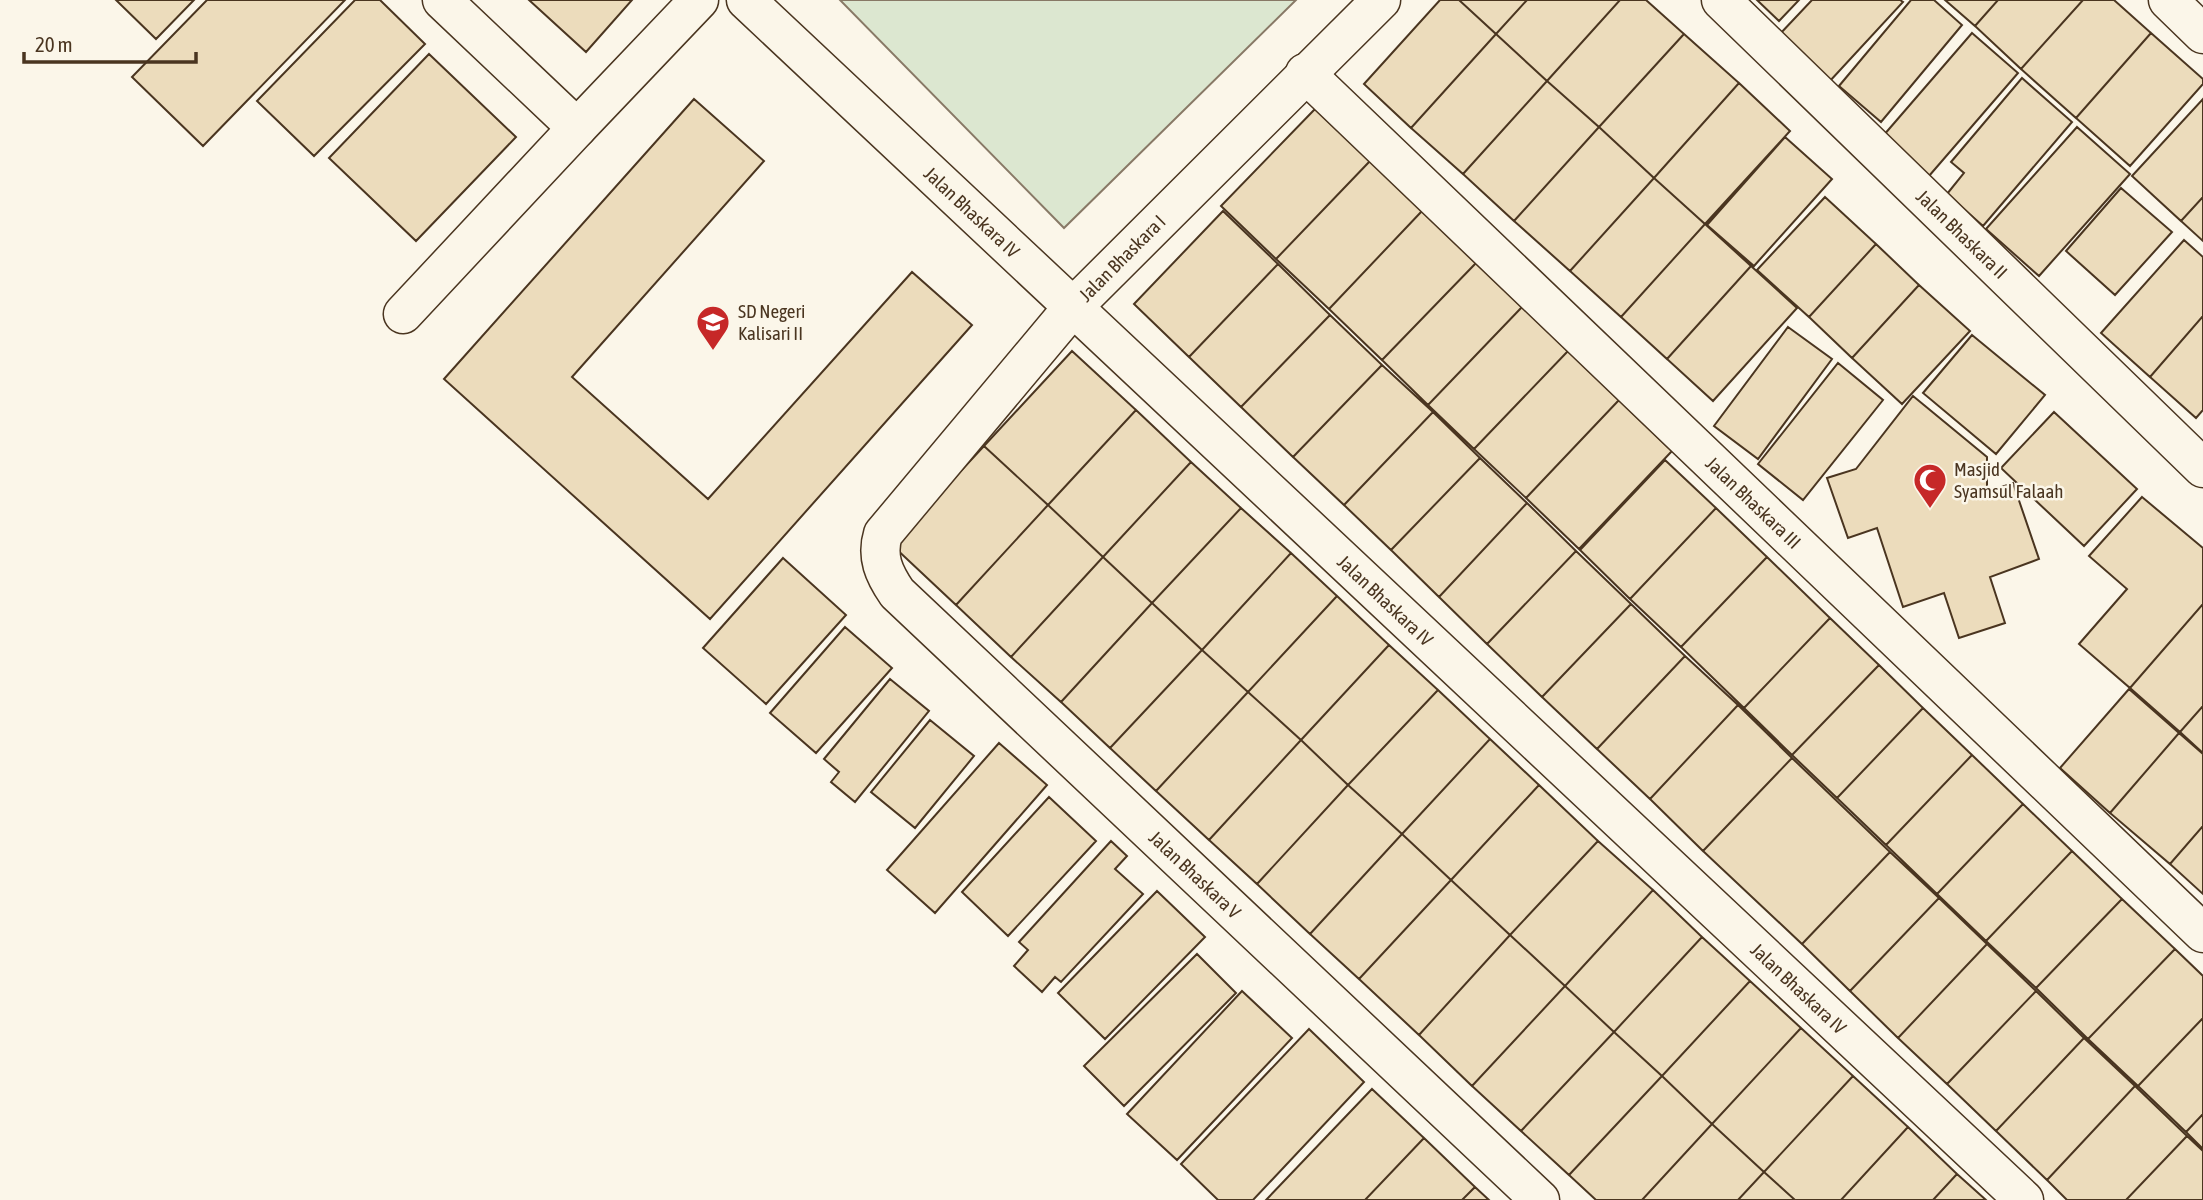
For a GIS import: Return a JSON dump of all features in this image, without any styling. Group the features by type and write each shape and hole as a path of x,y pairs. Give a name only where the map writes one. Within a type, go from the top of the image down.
{"street":[{"path":"443,0 577,128"},
{"path":"403,314 699,0"},
{"name":"Jalan Bhaskara IV","path":"746,0 2024,1200"},
{"name":"Jalan Bhaskara I","path":"883,534 1073,307 1381,0"},
{"name":"Jalan Bhaskara II","path":"1721,0 2203,468"},
{"path":"2168,0 2203,34"},
{"name":"Jalan Bhaskara III","path":"1305,73 2203,933"},
{"name":"Jalan Bhaskara V","path":"883,534 880,560 888,581 897,593 1540,1200"}],"green space":[{"path":"840,0 1296,0 1064,228"}],"building":[{"path":"116,0 194,0 156,39"},
{"path":"207,0 345,0 203,146 132,77"},
{"path":"355,0 380,0 425,44 314,156 257,101"},
{"path":"529,0 632,0 586,52"},
{"path":"1440,0 1459,0 1496,34 1411,128 1364,84"},
{"path":"1459,0 1527,0 1496,34"},
{"path":"1527,0 1620,0 1547,81 1496,34"},
{"path":"1620,0 1646,0 1684,34 1599,127 1547,81"},
{"path":"1757,0 1799,0 1779,21"},
{"path":"1812,0 1903,2 1829,82 1779,35"},
{"path":"1911,0 1934,0 1962,25 1881,122 1839,86"},
{"path":"1945,0 1998,0 1975,26"},
{"path":"1998,0 2083,0 2021,69 1975,26"},
{"path":"2083,0 2114,0 2151,33 2076,118 2021,69"},
{"path":"1972,33 2018,73 1929,176 1883,136"},
{"path":"2151,33 2203,79 2203,84 2130,166 2076,118"},
{"path":"1496,34 1547,81 1463,174 1411,128"},
{"path":"1684,34 1739,83 1654,178 1599,127"},
{"path":"429,54 516,137 416,241 329,158"},
{"path":"2022,78 2072,122 1983,226 1947,194 1964,173 1951,162"},
{"path":"1547,81 1599,127 1514,221 1463,174"},
{"path":"1739,83 1790,131 1705,224 1654,178"},
{"path":"694,99 764,161 572,377 708,499 912,272 972,325 710,619 444,379"},
{"path":"2203,99 2203,197 2181,221 2132,176"},
{"path":"1315,109 1370,161 1276,259 1221,206"},
{"path":"1599,127 1654,178 1570,271 1514,221"},
{"path":"2077,127 2130,174 2039,276 1986,229"},
{"path":"1785,137 1832,179 1754,266 1707,225"},
{"path":"1370,161 1422,211 1329,309 1276,259"},
{"path":"1654,178 1705,224 1621,317 1570,271"},
{"path":"2121,188 2172,232 2115,295 2066,251"},
{"path":"1825,197 1876,244 1809,317 1757,270"},
{"path":"2203,197 2203,241 2181,221"},
{"path":"1223,211 1278,264 1189,357 1134,304"},
{"path":"1422,211 1476,263 1382,360 1329,309"},
{"path":"1705,224 1751,266 1667,359 1621,317"},
{"path":"2184,240 2203,257 2203,316 2150,377 2101,333"},
{"path":"1876,244 1919,285 1852,358 1809,317"},
{"path":"1476,263 1522,307 1428,405 1382,360"},
{"path":"1278,264 1330,315 1241,407 1189,357"},
{"path":"1751,266 1797,308 1713,401 1667,359"},
{"path":"1919,285 1970,331 1902,404 1852,358"},
{"path":"1522,307 1568,351 1474,449 1428,405"},
{"path":"1330,315 1382,365 1293,457 1241,407"},
{"path":"2203,316 2203,410 2196,418 2150,377"},
{"path":"1788,327 1832,359 1758,459 1714,426"},
{"path":"1972,335 2045,395 1996,454 1923,393"},
{"path":"1072,351 1136,410 1048,505 984,446"},
{"path":"1568,351 1619,400 1526,498 1474,449"},
{"path":"1838,363 1883,400 1803,500 1758,464"},
{"path":"1382,365 1433,412 1344,505 1293,457"},
{"name":"Masjid Syamsul Falaah","path":"1913,396 1987,457 1987,492 2013,483 2039,559 1990,577 2005,623 1959,638 1944,593 1903,607 1877,528 1848,538 1827,478 1856,469"},
{"path":"1619,400 1672,451 1579,549 1526,498"},
{"path":"1136,410 1191,462 1103,557 1048,505"},
{"path":"1433,412 1480,458 1391,550 1344,505"},
{"path":"2054,412 2137,489 2084,546 2001,468"},
{"path":"984,446 1048,505 956,605 892,545"},
{"path":"1480,458 1527,503 1439,597 1391,550"},
{"path":"1665,460 1716,508 1630,599 1580,550"},
{"path":"1191,462 1241,508 1152,603 1103,557"},
{"path":"2142,497 2203,548 2203,604 2130,688 2079,644 2127,589 2089,556"},
{"path":"1527,503 1576,551 1487,644 1439,597"},
{"path":"1048,505 1103,557 1011,657 956,605"},
{"path":"1241,508 1291,553 1202,650 1152,603"},
{"path":"1716,508 1767,557 1681,647 1630,599"},
{"path":"1576,551 1631,604 1542,697 1487,644"},
{"path":"1291,553 1337,596 1248,692 1202,650"},
{"path":"1103,557 1152,603 1061,702 1011,657"},
{"path":"1767,557 1830,618 1744,708 1681,647"},
{"path":"783,558 846,615 766,704 703,648"},
{"path":"1337,596 1389,645 1301,740 1248,692"},
{"path":"1152,603 1202,650 1110,748 1061,702"},
{"path":"1631,604 1685,656 1597,749 1542,697"},
{"path":"2203,604 2203,706 2180,732 2130,688"},
{"path":"1830,618 1879,665 1792,755 1744,708"},
{"path":"845,627 892,668 816,753 770,713"},
{"path":"1389,645 1438,690 1348,785 1301,740"},
{"path":"1202,650 1248,692 1156,791 1110,748"},
{"path":"1685,656 1738,705 1650,799 1597,749"},
{"path":"1879,665 1923,708 1837,798 1792,755"},
{"path":"890,679 929,711 855,802 831,782 839,772 824,759"},
{"path":"2129,689 2179,733 2110,813 2060,768"},
{"path":"1438,690 1490,739 1402,834 1348,785"},
{"path":"1248,692 1301,740 1209,840 1156,791"},
{"path":"1738,705 1792,758 1703,851 1650,799"},
{"path":"2203,706 2203,753 2180,732"},
{"path":"1923,708 1972,755 1886,845 1837,798"},
{"path":"930,720 974,756 915,828 871,792"},
{"path":"2179,733 2203,754 2203,826 2170,864 2110,813"},
{"path":"1490,739 1539,785 1451,880 1402,834"},
{"path":"1301,740 1348,785 1257,884 1209,840"},
{"path":"999,743 1047,785 935,913 887,870"},
{"path":"1972,755 2023,804 1937,894 1886,845"},
{"path":"1792,758 1890,852 1802,944 1703,851"},
{"path":"1348,785 1402,834 1310,934 1257,884"},
{"path":"1539,785 1598,841 1510,935 1451,880"},
{"path":"1049,797 1096,841 1008,936 962,892"},
{"path":"2023,804 2072,851 1986,941 1937,894"},
{"path":"2203,826 2203,894 2170,864"},
{"path":"1402,834 1451,880 1359,979 1310,934"},
{"path":"1111,841 1127,856 1115,869 1143,894 1061,982 1055,977 1042,992 1014,966 1028,950 1019,942"},
{"path":"1598,841 1653,890 1565,986 1510,935"},
{"path":"2072,851 2122,899 2036,988 1986,941"},
{"path":"1890,852 1939,898 1850,991 1802,944"},
{"path":"1451,880 1510,935 1419,1035 1359,979"},
{"path":"1653,890 1702,937 1614,1032 1565,986"},
{"path":"1157,891 1205,937 1105,1039 1058,993"},
{"path":"1939,898 1987,944 1898,1038 1850,991"},
{"path":"2122,899 2175,949 2088,1039 2036,988"},
{"path":"1510,935 1565,986 1472,1086 1419,1035"},
{"path":"1702,937 1750,981 1662,1076 1614,1032"},
{"path":"1987,944 2036,991 1947,1084 1898,1038"},
{"path":"2175,949 2203,976 2203,1018 2138,1086 2088,1039"},
{"path":"1197,954 1236,993 1124,1106 1084,1066"},
{"path":"1750,981 1801,1028 1712,1124 1662,1076"},
{"path":"1565,986 1614,1032 1521,1131 1472,1086"},
{"path":"1242,991 1292,1038 1177,1160 1127,1114"},
{"path":"2036,991 2084,1038 1996,1131 1947,1084"},
{"path":"2203,1018 2203,1114 2186,1132 2138,1086"},
{"path":"1801,1028 1853,1076 1764,1172 1712,1124"},
{"path":"1309,1029 1364,1082 1253,1200 1218,1200 1181,1164"},
{"path":"1614,1032 1662,1076 1569,1175 1521,1131"},
{"path":"2084,1038 2135,1086 2047,1180 1996,1131"},
{"path":"1662,1076 1712,1124 1642,1200 1596,1200 1569,1175"},
{"path":"1853,1076 1908,1127 1841,1200 1795,1200 1764,1172"},
{"path":"2135,1086 2187,1136 2126,1200 2067,1200 2047,1180"},
{"path":"1372,1089 1424,1138 1365,1200 1266,1200"},
{"path":"2203,1114 2203,1149 2186,1132"},
{"path":"1712,1124 1764,1172 1738,1200 1642,1200"},
{"path":"1908,1127 1957,1174 1933,1200 1841,1200"},
{"path":"2187,1136 2203,1151 2203,1200 2126,1200"},
{"path":"1424,1138 1475,1187 1462,1200 1365,1200"},
{"path":"1764,1172 1795,1200 1738,1200"},
{"path":"1957,1174 1986,1200 1933,1200"},
{"path":"1475,1187 1489,1200 1462,1200"}],"place":[{"name":"SD Negeri Kalisari II","path":"713,352"},
{"name":"Masjid Syamsul Falaah","path":"1930,510"}]}
